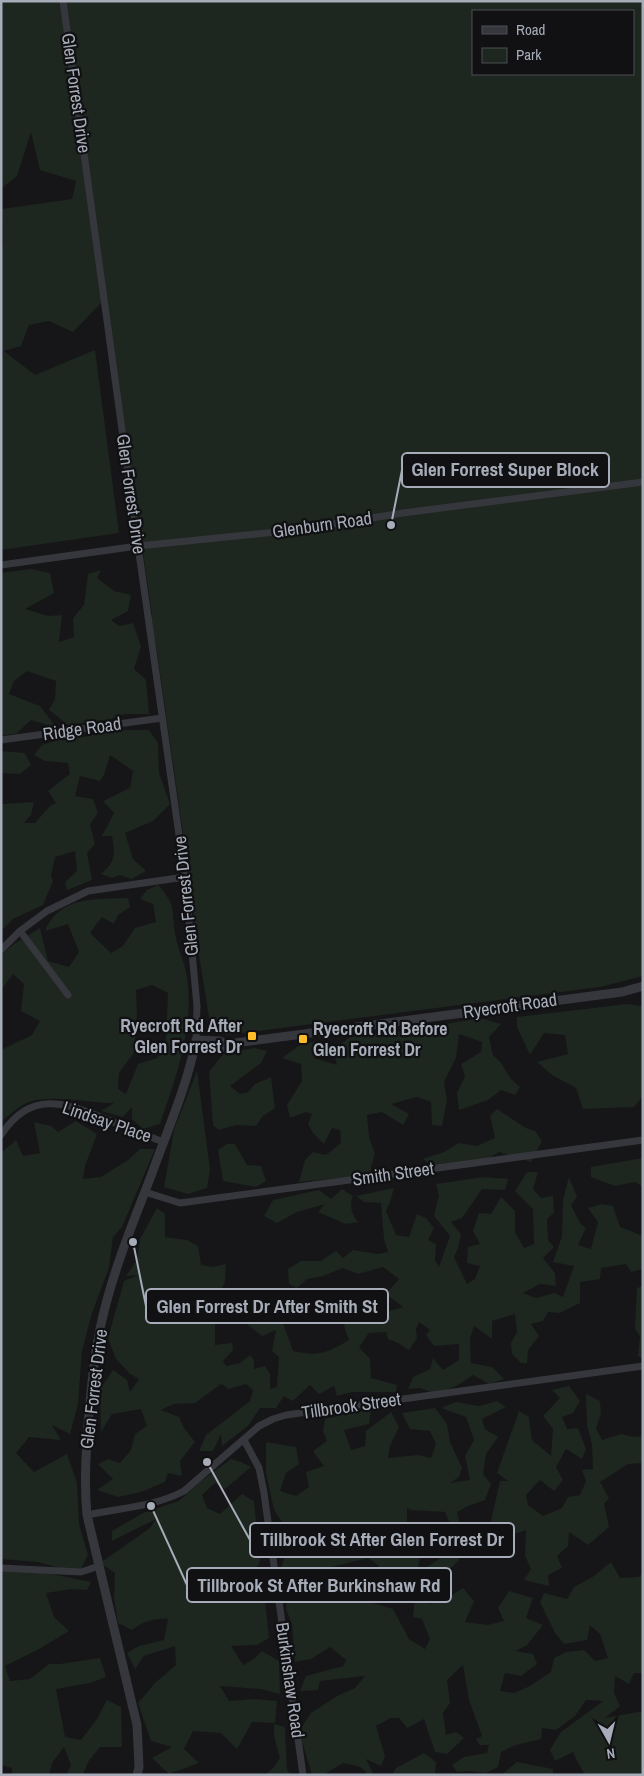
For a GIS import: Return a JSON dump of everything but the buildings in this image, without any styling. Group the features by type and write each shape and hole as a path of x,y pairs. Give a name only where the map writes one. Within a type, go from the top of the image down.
{"street":[{"name":"Glen Forrest Drive","path":"64,1 185,877 197,1006 195,1045 181,1098 115,1274 102,1318 95,1356 85,1479 87,1515 137,1725 139,1767 137,1775"},
{"name":"Glenburn Road","path":"1,565 138,546 295,530 403,513 643,482"},
{"name":"Ridge Road","path":"1,740 162,718"},
{"path":"1,950 20,931 47,910 88,891 185,877"},
{"path":"20,931 68,995"},
{"name":"Ryecroft Road","path":"195,1045 219,1049 228,1044 622,992 643,986"},
{"name":"Lindsay Place","path":"1,1135 17,1116 31,1107 48,1103 68,1105 163,1142"},
{"name":"Smith Street","path":"145,1192 180,1203 643,1140"},
{"name":"Tillbrook Street","path":"87,1515 132,1508 172,1498 184,1491 259,1426 272,1419 286,1415 643,1366"},
{"name":"Burkinshaw Road","path":"244,1440 259,1468 264,1493 303,1775"},
{"path":"1,1568 81,1572 99,1566"}],"green space":[{"path":"1,1 643,1 643,976 600,987 227,1035 211,1030 195,930 192,896 156,645 149,618 152,614 106,298 73,332 49,321 29,325 21,346 4,351 35,375 95,350 119,533 1,550 2,209 72,199 76,181 40,170 31,132 17,176 1,189"},
{"path":"30,569 50,573 54,593 25,609 48,616 62,615 59,642 74,637 73,618 84,605 88,574 101,570 97,578 114,591 131,595 128,611 111,620 119,626 133,623 141,646 134,669 146,680 149,714 125,714 111,719 68,725 49,710 55,699 56,681 27,671 14,681 9,694 40,706 57,728 31,720 17,733 1,736 1,573"},
{"path":"116,730 149,730 158,743 159,773 170,804 153,821 125,833 133,859 146,871 132,879 119,875 112,878 101,874 112,861 114,853 112,836 102,836 114,813 103,801 130,788 133,771 110,755 104,775 100,781 80,776 75,796 93,799 98,813 90,824 95,844 87,853 92,880 67,890 65,882 77,871 75,851 55,857 51,876 53,881 43,905 13,919 1,931 1,804 34,802 31,815 24,823 35,823 50,806 56,803 48,791 70,774 68,763 45,761 34,755 42,745 74,735 83,737"},
{"path":"1,751 25,753 31,765 20,774 1,773"},
{"path":"158,885 169,899 173,910 176,938 186,971 188,991 189,1010 183,1049 160,1124 143,1129 132,1119 132,1107 123,1117 101,1111 114,1103 59,1099 25,1103 1,1122 1,1050 32,1035 40,1021 21,1011 24,984 13,974 1,990 1,955 14,944 40,928 48,961 69,967 79,952 68,924 45,931 51,920 59,911 69,905 91,900 128,898 130,907 118,915 114,924 102,917 90,933 111,953 123,946 135,928 156,922 153,904 140,899 147,890","holes":["152,985 168,993 166,1041 157,1058 138,1064 126,1094 118,1089 119,1073 134,1053 137,1012 136,990"]},
{"path":"627,1004 643,1006 643,1096 634,1107 583,1109 576,1088 552,1075 537,1062 568,1054 565,1035 544,1033 530,1055 517,1027 517,1017"},
{"path":"480,1018 501,1024 489,1037 493,1055 501,1063 511,1079 520,1087 515,1095 501,1090 488,1100 459,1110 457,1093 465,1076 461,1064 481,1052 482,1042 459,1034 456,1058 444,1082 447,1100 442,1126 432,1125 431,1102 417,1097 391,1104 409,1114 403,1125 382,1112 367,1115 369,1137 375,1154 371,1166 371,1175 299,1182 305,1160 313,1152 326,1155 341,1143 340,1130 332,1128 324,1144 313,1133 308,1124 312,1114 306,1112 290,1118 287,1105 302,1081 301,1064 282,1058 301,1044 318,1041 314,1058 337,1065 333,1050 350,1037 412,1030"},
{"path":"254,1048 267,1051 261,1063 230,1086 240,1094 248,1092 255,1084 271,1077 275,1108 263,1116 256,1126 236,1125 219,1130 213,1125 209,1072 224,1053"},
{"path":"197,1071 210,1169 207,1188 188,1194 164,1187 174,1130"},
{"path":"497,1109 526,1128 535,1131 542,1141 531,1162 499,1152 474,1167 435,1169 423,1159 444,1152 459,1143 477,1146 495,1138 490,1116"},
{"path":"76,1121 97,1134 85,1166 83,1179 101,1177 128,1160 140,1149 155,1149 122,1227 113,1237 109,1268 92,1313 82,1351 78,1404 70,1434 52,1425 61,1440 29,1437 16,1453 34,1472 67,1454 77,1483 79,1524 88,1555 80,1571 73,1572 38,1562 1,1559 1,1153 16,1140 23,1156 40,1153 34,1122 51,1126 58,1132"},
{"path":"227,1144 235,1144 247,1165 261,1166 266,1181 256,1187 223,1181 218,1150"},
{"path":"643,1158 643,1187 635,1182 615,1186 591,1177 591,1167"},
{"path":"527,1172 538,1172 533,1189 541,1198 553,1196 554,1213 547,1219 548,1240 554,1247 543,1258 555,1273 556,1286 540,1284 523,1293 536,1298 555,1293 563,1297 574,1266 553,1262 562,1236 563,1200 569,1177 577,1197 571,1205 580,1223 586,1228 578,1245 591,1249 598,1222 588,1208 602,1204 613,1206 620,1227 643,1236 643,1269 631,1272 626,1264 601,1268 600,1279 580,1282 580,1303 560,1313 548,1312 543,1321 531,1324 539,1336 528,1350 527,1363 521,1363 512,1354 511,1343 517,1332 515,1314 492,1321 492,1339 474,1326 470,1339 471,1363 492,1367 504,1379 489,1384 473,1375 458,1385 436,1394 420,1388 408,1389 413,1377 430,1369 433,1358 443,1370 459,1360 459,1344 434,1346 426,1335 430,1330 419,1322 416,1329 417,1338 409,1350 388,1339 386,1332 369,1333 359,1347 370,1359 371,1378 397,1385 396,1392 352,1392 337,1396 334,1386 319,1394 310,1385 293,1401 284,1396 276,1408 260,1408 248,1426 222,1446 221,1434 213,1451 199,1451 206,1435 250,1401 253,1390 246,1384 229,1389 221,1384 195,1403 174,1404 161,1410 179,1417 184,1428 195,1442 180,1461 182,1476 168,1473 165,1482 141,1492 118,1497 97,1490 113,1479 98,1464 108,1459 120,1463 131,1450 135,1434 147,1426 141,1409 112,1414 101,1432 100,1389 113,1370 127,1380 130,1392 139,1379 130,1374 116,1359 108,1338 124,1281 139,1275 126,1276 137,1260 140,1239 157,1208 165,1214 165,1237 187,1240 198,1246 201,1265 213,1267 226,1264 225,1282 215,1301 209,1296 215,1313 215,1345 232,1343 233,1350 223,1361 226,1366 240,1363 250,1355 254,1360 254,1369 265,1366 270,1374 270,1389 277,1387 279,1357 272,1351 276,1330 262,1336 248,1325 250,1315 265,1304 304,1307 303,1316 282,1320 293,1351 310,1354 328,1351 349,1340 344,1326 350,1315 354,1293 363,1299 360,1315 363,1321 403,1307 386,1294 399,1279 383,1267 358,1274 343,1268 323,1276 307,1279 297,1288 289,1284 288,1269 301,1261 321,1261 336,1251 343,1258 353,1250 378,1254 388,1252 384,1239 381,1203 364,1202 356,1196 394,1188 386,1211 396,1235 409,1237 417,1214 426,1218 434,1228 428,1240 436,1244 435,1260 439,1267 450,1236 434,1216 439,1195 436,1184 483,1177 508,1179 505,1190 482,1189 462,1218 451,1222 461,1234 454,1257 467,1284 475,1279 480,1266 467,1263 468,1247 480,1244 473,1231 479,1213 491,1214 501,1197 515,1211 515,1232 524,1248 534,1244 533,1209 515,1191"},
{"path":"342,1189 353,1196 352,1210 358,1222 346,1224 318,1212 325,1204 297,1212 277,1223 264,1216 273,1200 319,1190 331,1199"},
{"path":"643,1286 643,1359 638,1356 640,1336 635,1329 637,1288"},
{"path":"569,1386 580,1401 573,1413 562,1417 567,1429 578,1428 586,1449 582,1459 566,1449 556,1467 563,1480 554,1491 540,1480 526,1495 528,1505 543,1516 562,1508 568,1497 580,1495 586,1481 582,1470 593,1469 592,1444 587,1425 586,1394 600,1401 601,1414 596,1428 602,1440 621,1434 634,1437 643,1436 643,1463 628,1464 600,1482 609,1498 604,1504 609,1527 588,1545 569,1532 568,1546 557,1556 562,1568 548,1575 549,1586 524,1580 531,1569 525,1556 526,1530 509,1536 488,1557 480,1550 489,1530 500,1481 508,1481 497,1473 519,1411 529,1417 532,1440 551,1456 553,1429 543,1416 560,1398 552,1390"},
{"path":"497,1401 506,1407 482,1419 485,1429 498,1437 486,1454 483,1474 491,1484 485,1500 457,1512 463,1536 456,1538 445,1512 411,1510 407,1508 407,1521 414,1533 434,1530 454,1543 459,1560 449,1570 428,1579 427,1567 442,1557 439,1549 421,1553 418,1566 420,1580 411,1584 396,1572 371,1587 358,1586 376,1575 379,1566 368,1558 319,1570 307,1585 356,1594 367,1601 393,1609 409,1639 425,1649 430,1639 422,1619 413,1617 415,1598 430,1591 429,1604 446,1599 463,1588 474,1601 465,1622 488,1625 504,1621 498,1608 509,1591 533,1598 526,1618 543,1625 527,1645 516,1651 533,1654 537,1664 521,1676 505,1673 500,1691 514,1693 530,1686 551,1672 554,1658 566,1652 584,1650 595,1661 608,1658 600,1634 590,1625 587,1640 564,1644 555,1633 540,1602 544,1593 567,1599 574,1587 594,1576 611,1562 620,1578 639,1577 643,1572 643,1673 634,1673 629,1684 615,1676 614,1693 620,1706 605,1718 643,1711 643,1775 585,1775 573,1752 555,1761 550,1750 561,1732 603,1701 586,1700 575,1716 556,1730 542,1728 541,1739 516,1745 501,1752 498,1767 486,1773 457,1772 452,1765 464,1757 487,1753 489,1745 480,1745 476,1739 482,1736 469,1700 463,1665 447,1680 450,1703 443,1713 446,1735 456,1732 464,1738 447,1754 435,1752 424,1719 407,1728 399,1718 391,1718 376,1726 385,1756 381,1766 366,1759 374,1775 367,1775 360,1767 343,1763 323,1775 312,1775 299,1731 311,1713 337,1696 355,1688 365,1676 320,1681 318,1690 300,1691 306,1676 343,1666 346,1660 330,1647 311,1659 295,1662 292,1624 286,1609 288,1591 278,1575 285,1557 277,1542 290,1534 274,1510 266,1473 266,1442 296,1447 299,1464 286,1473 280,1491 296,1496 309,1487 306,1472 324,1466 313,1451 327,1441 323,1431 325,1419 353,1412 371,1411 369,1424 344,1430 351,1450 365,1446 366,1431 391,1412 399,1427 390,1446 388,1458 418,1455 431,1458 436,1444 430,1431 410,1429 402,1413 435,1408 447,1424 450,1442 462,1468 459,1477 450,1483 470,1480 465,1456 474,1440 466,1417 441,1408 456,1402 479,1406"},
{"path":"231,1459 251,1467 225,1489 215,1483 202,1495 207,1508 220,1514 242,1494 254,1501 260,1561 251,1579 264,1590 269,1638 257,1645 231,1646 243,1665 254,1659 262,1651 279,1661 280,1694 261,1689 220,1686 229,1701 254,1699 277,1701 275,1723 252,1722 237,1749 221,1733 193,1731 184,1749 199,1763 169,1774 152,1758 172,1747 151,1741 138,1703 155,1683 176,1665 175,1646 144,1656 135,1669 127,1653 139,1646 164,1640 168,1619 149,1621 132,1630 118,1623 114,1598 115,1573 100,1563 150,1528 156,1519 112,1541 112,1531 143,1513 179,1501 200,1482"},
{"path":"1,1570 46,1573 91,1582 87,1590 72,1589 46,1593 54,1617 69,1631 5,1666 10,1681 30,1679 49,1664 100,1658 106,1677 90,1683 56,1689 65,1737 81,1740 97,1719 107,1700 121,1707 122,1747 100,1747 88,1762 83,1775 66,1775 71,1765 64,1747 52,1763 49,1775 12,1775 12,1768 1,1765"},
{"path":"274,1724 285,1727 287,1770 291,1775 265,1775 280,1758 274,1736"},
{"path":"424,1753 436,1762 435,1775 392,1775 396,1768"},
{"path":"517,1762 553,1769 553,1775 501,1775"}],"place":[{"name":"Glen Forrest Super Block","path":"391,525"},
{"name":"Ryecroft Rd After Glen Forrest Dr","path":"252,1036"},
{"name":"Ryecroft Rd Before Glen Forrest Dr","path":"303,1039"},
{"name":"Glen Forrest Dr After Smith St","path":"133,1242"},
{"name":"Tillbrook St After Glen Forrest Dr","path":"207,1462"},
{"name":"Tillbrook St After Burkinshaw Rd","path":"151,1506"}]}
